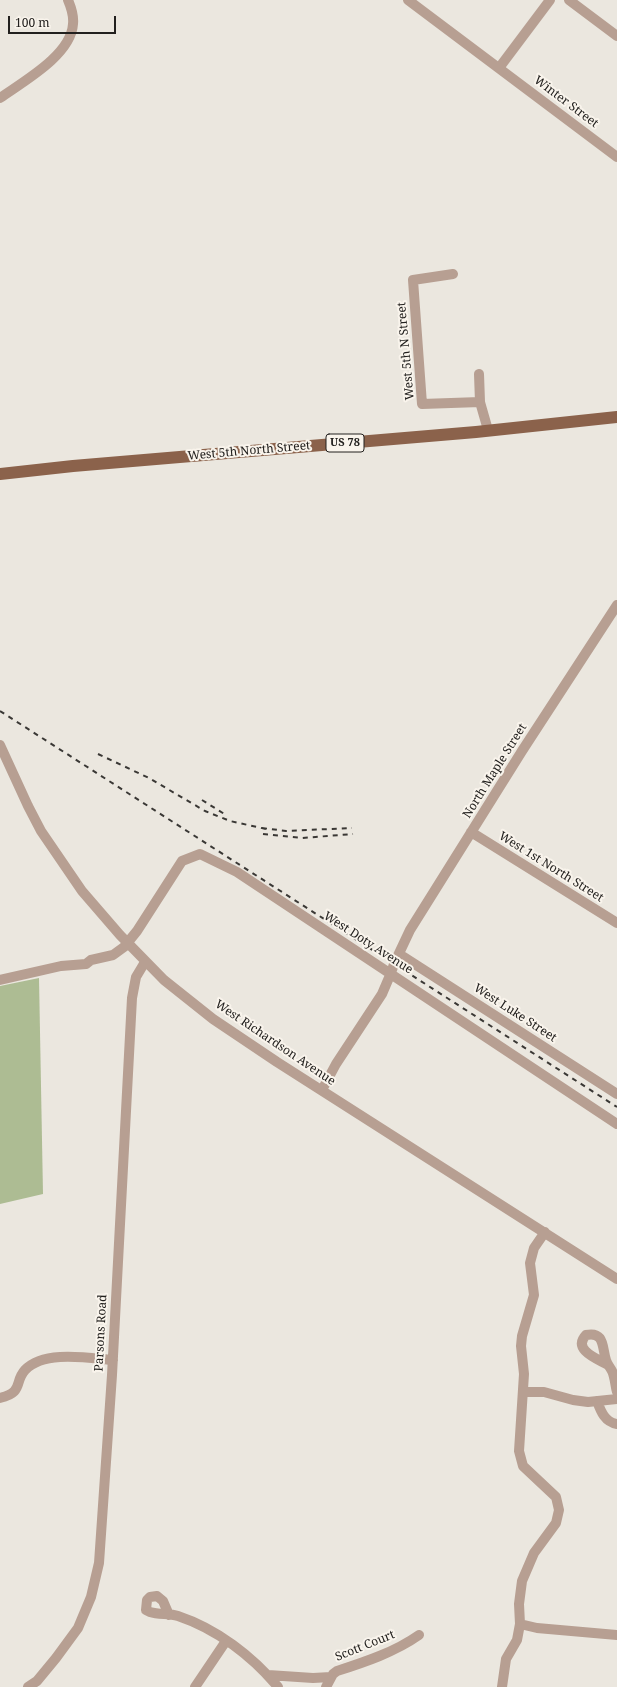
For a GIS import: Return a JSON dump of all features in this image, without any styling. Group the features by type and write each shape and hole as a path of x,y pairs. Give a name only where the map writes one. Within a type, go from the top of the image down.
{"main road":[{"name":"West 5th North Street","path":"0,474 80,465 488,430 617,417"}],"street":[{"path":"0,98 46,64 75,36 72,11 68,0"},
{"name":"Winter Street","path":"408,0 617,157"},
{"path":"499,68 550,0"},
{"path":"569,0 617,36"},
{"name":"West 5th N Street","path":"453,274 413,280 422,404 480,402"},
{"path":"479,374 480,402 488,430"},
{"name":"North Maple Street","path":"322,1090 336,1064 382,994 410,930 617,605"},
{"name":"West Richardson Avenue","path":"0,745 15,781 42,831 90,902 145,962 164,980 213,1019 277,1062 617,1279"},
{"name":"West 1st North Street","path":"471,832 617,924"},
{"name":"West Doty Avenue","path":"0,980 61,966 86,964 91,960 114,955 127,943 182,861 200,854 237,872 617,1124"},
{"name":"West Luke Street","path":"399,954 617,1094"},
{"name":"Parsons Road","path":"28,1687 37,1681 78,1628 91,1597 96,1580 102,1527 113,1360 132,998 136,977 145,962"},
{"path":"502,1687 506,1659 517,1640 520,1624 519,1604 522,1581 534,1553 556,1523 559,1510 556,1497 523,1466 519,1451 524,1374 522,1336 534,1295 530,1262 534,1248 545,1232"},
{"path":"0,1398 13,1393 19,1385 25,1371 43,1360 57,1357 113,1360"},
{"path":"608,1365 612,1370 617,1392"},
{"path":"523,1392 544,1392 578,1401 617,1399"},
{"path":"597,1401 609,1422 617,1424"},
{"path":"169,1614 192,1622 226,1641 248,1656 278,1687"},
{"path":"520,1624 537,1628 617,1635"},
{"name":"Scott Court","path":"326,1687 331,1677 337,1671 390,1651 419,1635"},
{"path":"195,1687 226,1641"},
{"path":"268,1675 314,1678 331,1677"}],"green space":[{"path":"39,978 43,1194 0,1204 0,986"}],"railway":[{"path":"0,711 617,1107"},
{"path":"98,754 149,778 205,811 230,821 266,829"},
{"path":"202,800 226,815"},
{"path":"262,828 286,831 352,828"},
{"path":"263,834 302,838 353,834"}]}
